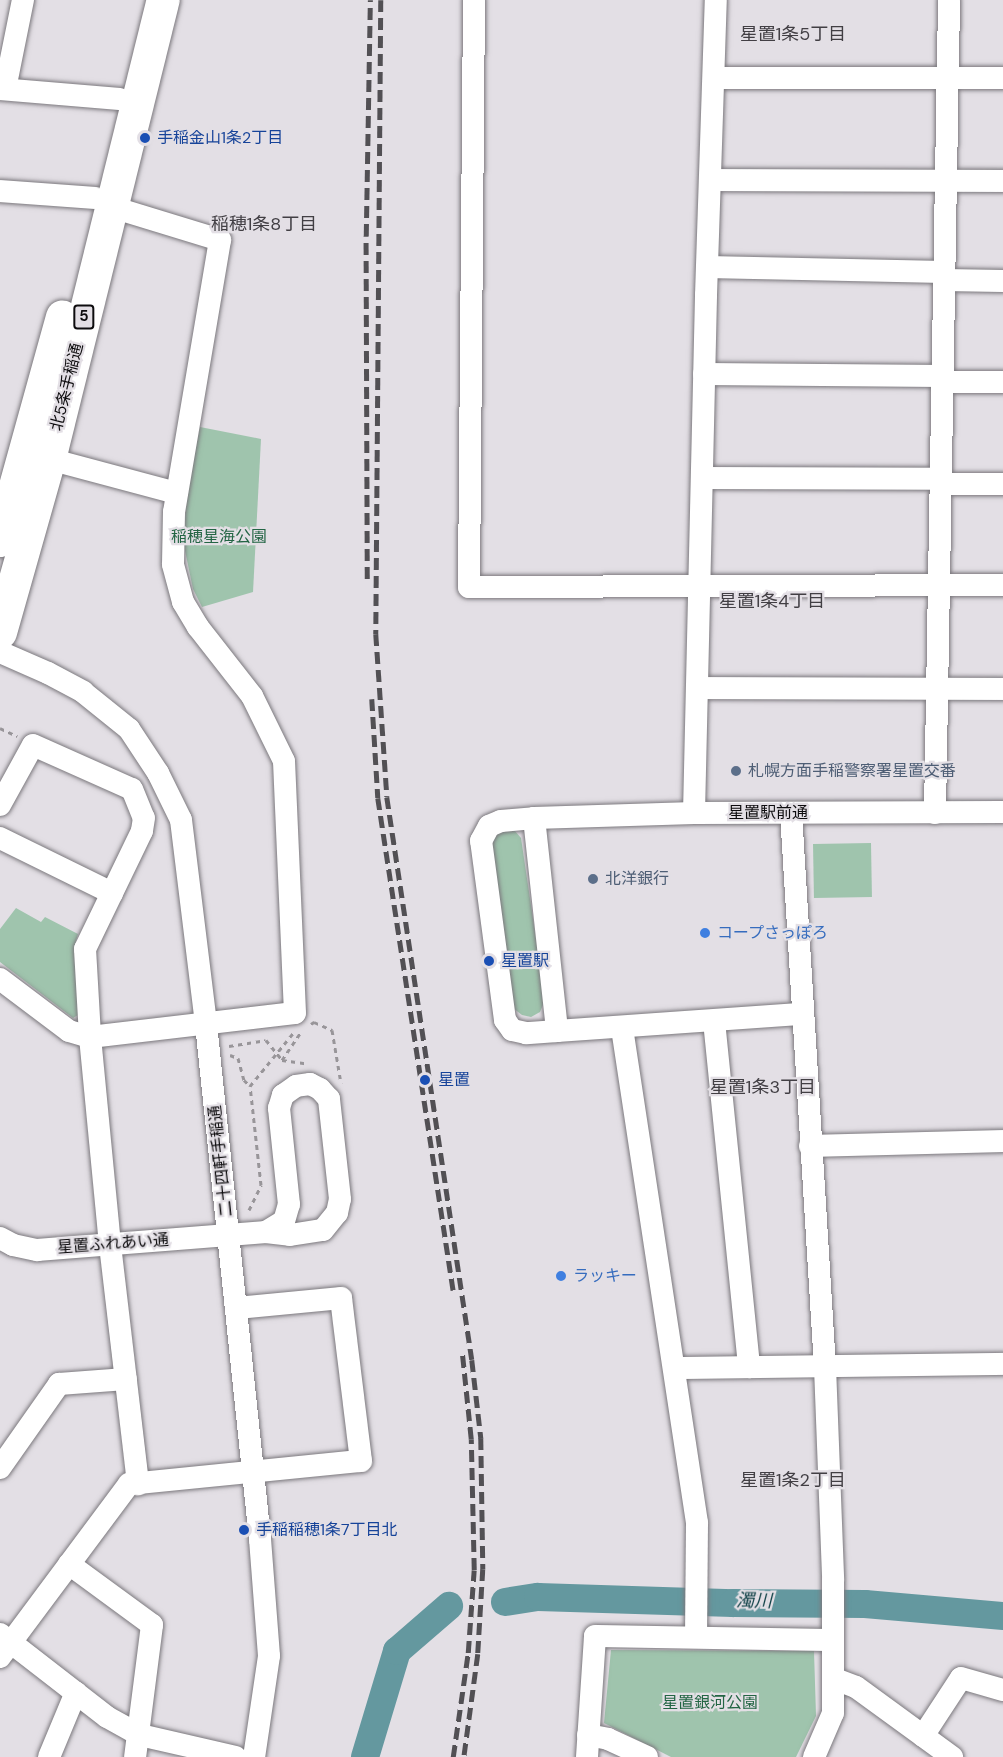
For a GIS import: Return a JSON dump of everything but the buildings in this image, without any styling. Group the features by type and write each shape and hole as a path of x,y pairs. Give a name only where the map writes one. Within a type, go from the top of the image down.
{"highway":[{"name":"北5条手稲通","path":"0,632 49,459 103,203 120,99 145,0"},
{"name":"北5条手稲通","path":"0,540 163,0"}],"street":[{"path":"23,0 2,89 120,99"},
{"path":"474,0 469,586 1003,585"},
{"path":"694,813 704,374 716,0"},
{"path":"935,813 949,0"},
{"path":"714,78 1003,78"},
{"path":"710,180 1003,181"},
{"path":"0,191 103,203 220,240 174,512 173,564 183,602 198,627 252,696 284,761 295,1013 90,1037 69,1031 0,980"},
{"path":"707,267 944,276 1003,281"},
{"path":"704,374 1003,382"},
{"path":"49,459 177,492"},
{"path":"702,478 1003,484"},
{"name":"二十四軒手稲通","path":"0,652 48,673 83,692 129,729 158,772 181,820 237,1308 254,1472 269,1656 254,1757"},
{"path":"697,688 1003,689"},
{"path":"0,806 33,745 132,789 144,818 142,831 85,949 90,1037 110,1245 138,1484"},
{"name":"星置駅前通","path":"557,1031 519,1032 512,1030 504,1020 481,841 489,826 501,821 534,818 694,813 1003,812"},
{"path":"791,813 825,1367 832,1580 833,1713 814,1757"},
{"path":"534,818 557,1031 802,1014"},
{"path":"0,838 112,893"},
{"path":"714,1021 750,1367"},
{"path":"622,1028 697,1523 697,1630"},
{"name":"星置ふれあい通","path":"4,1248 37,1250 266,1232 290,1235 323,1230 337,1213 340,1199 329,1099 320,1089 310,1084 296,1086 283,1095 279,1108 289,1204 284,1221 266,1232"},
{"path":"810,1146 1003,1141"},
{"path":"236,1757 137,1746 108,1717 76,1692 4,1644 69,1564 129,1484 361,1461 341,1298 237,1308"},
{"path":"674,1368 1003,1364"},
{"path":"0,1468 59,1384 126,1379"},
{"path":"69,1564 152,1625 137,1746"},
{"path":"647,1757 608,1738 588,1746 595,1636 697,1630 831,1631"},
{"path":"923,1736 962,1678 1003,1690"},
{"path":"834,1679 856,1687 952,1757"},
{"path":"49,1757 76,1692"}],"path":[{"path":"0,728 24,740"},
{"path":"282,1060 305,1027 314,1022 332,1030 343,1092"},
{"path":"250,1086 300,1025"},
{"path":"229,1046 266,1040 282,1060 310,1064"},
{"path":"230,1055 237,1058 244,1080 250,1086 261,1185 249,1209"}],"green space":[{"name":"稲穂星海公園","path":"200,427 261,439 253,592 202,607 193,589 183,541 188,487"},
{"path":"515,831 521,838 545,1000 540,1012 531,1017 522,1015 513,1008 489,841 495,832"},
{"path":"871,843 872,897 814,898 813,844"},
{"path":"16,908 41,922 45,917 78,934 74,948 78,1015 73,1018 0,962 0,929"},
{"name":"星置銀河公園","path":"611,1650 814,1651 816,1716 796,1757 671,1757 604,1723"}],"waterway":[{"name":"濁川","path":"505,1602 538,1597 733,1603 865,1604 1003,1616"},
{"name":"濁川","path":"365,1757 397,1651 449,1606"}],"railway":[{"path":"367,579 366,236 370,0"},
{"path":"381,0 376,634 387,797 472,1360 481,1438 483,1569 478,1654 464,1757"},
{"path":"372,699 378,798 453,1290"},
{"path":"453,1757 468,1653 474,1570 471,1439 462,1352"}],"place":[{"name":"手稲金山1条2丁目","path":"145,138"},
{"name":"札幌方面手稲警察署星置交番","path":"736,771"},
{"name":"北洋銀行","path":"593,879"},
{"name":"コープさっぽろ","path":"705,933"},
{"name":"星置駅","path":"489,961"},
{"name":"星置","path":"425,1080"},
{"name":"ラッキー","path":"561,1276"},
{"name":"手稲稲穂1条7丁目北","path":"244,1530"}],"district":[{"name":"星置1条5丁目","path":"793,34"},
{"name":"稲穂1条8丁目","path":"264,224"},
{"name":"星置1条4丁目","path":"772,601"},
{"name":"星置1条3丁目","path":"763,1087"},
{"name":"星置1条2丁目","path":"793,1480"}]}
